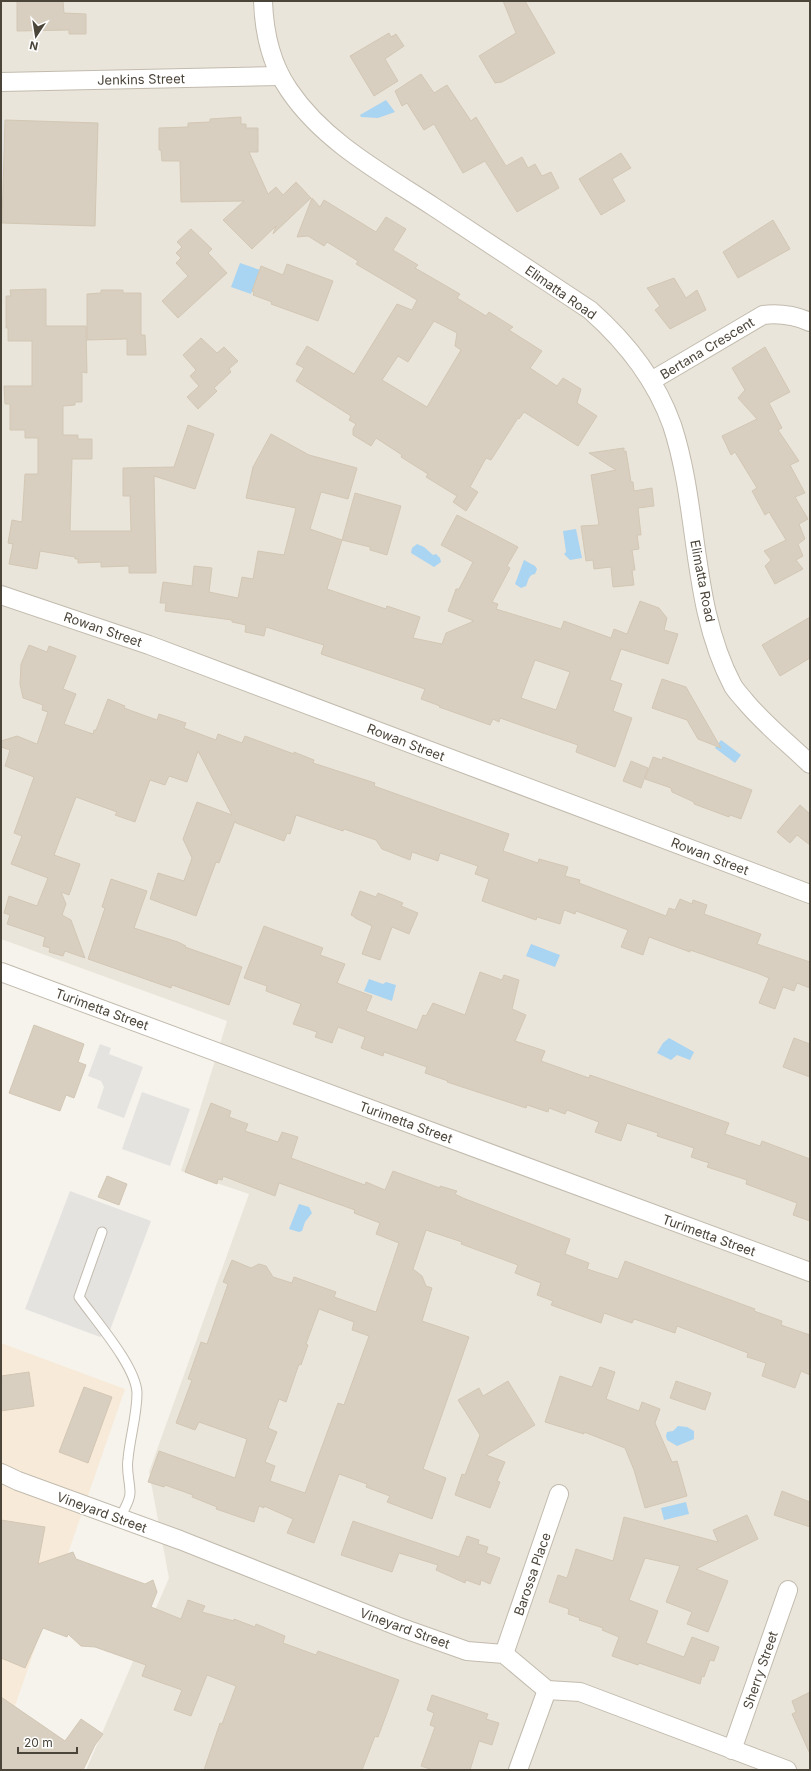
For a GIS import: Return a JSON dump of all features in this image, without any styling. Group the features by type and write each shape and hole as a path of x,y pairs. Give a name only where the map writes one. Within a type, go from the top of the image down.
{"street":[{"name":"Elimatta Road","path":"263,1 264,22 270,48 280,76 314,122 333,139 379,171 590,310 603,321 634,356 651,381 671,423 677,444 707,615 734,687 751,708 810,764"},
{"name":"Jenkins Street","path":"1,82 280,76"},
{"name":"Bertana Crescent","path":"651,381 763,315 777,313 790,315 810,322"},
{"name":"Rowan Street","path":"1,595 149,645 810,894"},
{"name":"Turimetta Street","path":"1,972 810,1272"},
{"name":"Vineyard Street","path":"1,1473 9,1480 180,1540 402,1628 467,1650 504,1654"},
{"name":"Barossa Place","path":"504,1654 559,1494"},
{"name":"Sherry Street","path":"732,1750 788,1590"},
{"path":"504,1654 547,1690 577,1691 786,1770"},
{"path":"518,1770 547,1690"}],"lane":[{"path":"102,1232 79,1297 127,1363 134,1377 137,1391 127,1460 127,1476 130,1494 120,1518"}],"shaded area":[{"path":"1,1 810,1 810,1770 86,1770 169,1578 149,1472 249,1194 181,1171 227,1021 1,939"},
{"path":"1,120 5,120 2,223 1,223"},
{"path":"100,1044 111,1048 109,1054 143,1067 124,1118 97,1108 104,1087 101,1081 88,1076"},
{"path":"142,1092 190,1109 170,1166 122,1149"},
{"path":"70,1191 151,1221 110,1330 100,1337 25,1309"},
{"path":"1,1343 125,1389 1,1746"}],"water":[{"path":"386,100 395,112 378,118 361,117 360,115"},
{"path":"240,263 260,270 251,294 231,287"},
{"path":"576,529 582,558 570,560 564,554 566,552 563,531"},
{"path":"417,544 424,547 433,555 436,554 440,558 441,562 434,567 411,553 412,548"},
{"path":"524,560 535,566 537,569 535,574 530,577 526,586 521,588 515,584"},
{"path":"721,740 741,755 735,763 715,748"},
{"path":"531,944 560,955 555,967 526,956"},
{"path":"369,979 383,984 386,982 396,985 392,1001 364,991"},
{"path":"669,1038 694,1052 690,1060 677,1055 671,1060 657,1053 663,1043"},
{"path":"299,1204 309,1207 312,1213 305,1222 302,1231 299,1232 289,1229"},
{"path":"678,1426 687,1427 694,1431 694,1439 677,1446 667,1440 667,1432 673,1431"},
{"path":"686,1502 689,1514 664,1520 661,1508"}],"building":[{"path":"17,1 63,1 64,13 86,14 86,34 69,34 69,30 17,31"},
{"path":"503,1 525,1 555,53 502,82 495,83 479,56 516,33"},
{"path":"389,33 391,37 396,34 404,46 385,59 398,81 374,96 350,56"},
{"path":"421,74 434,93 447,85 471,121 476,117 506,166 522,157 528,168 535,164 542,176 551,172 559,188 517,212 485,161 463,173 434,124 424,130 407,103 402,106 395,91"},
{"path":"241,117 241,124 246,124 246,128 258,128 258,152 249,152 268,194 276,187 283,195 296,182 311,198 273,234 276,226 252,249 223,220 244,201 181,202 180,161 162,161 161,150 159,150 159,128 188,127 188,123 210,122 210,119"},
{"path":"5,120 98,123 95,226 2,223"},
{"path":"621,153 631,168 612,179 625,201 601,215 579,179"},
{"path":"312,198 320,207 324,200 376,232 386,217 406,229 393,250 418,265 415,268 460,294 457,298 486,316 489,312 513,327 509,330 542,351 530,368 557,386 563,378 581,389 577,403 597,416 578,446 524,412 519,419 518,418 491,460 486,458 470,487 478,492 466,511 453,502 457,496 426,477 428,474 401,457 402,455 376,438 371,446 353,435 353,429 356,424 349,420 351,416 296,381 304,368 296,364 307,346 354,374 397,304 412,310 417,300 356,264 358,261 327,242 324,246 308,236 297,237","holes":["434,321 457,333 455,346 461,350 427,407 382,380 398,356 408,362"]},
{"path":"773,220 790,249 738,278 723,252"},
{"path":"191,229 212,249 208,253 227,273 178,318 162,301 188,276 176,263 181,258 176,253 182,247 177,242"},
{"path":"287,264 333,281 318,321 271,304 272,302 253,295 254,292 252,291 261,266 283,275"},
{"path":"674,278 686,298 697,290 706,310 670,329 655,310 660,306 647,288"},
{"path":"46,289 46,326 86,326 87,373 82,372 82,402 75,402 75,405 63,406 63,435 78,435 78,439 92,439 92,459 72,459 70,531 131,531 130,496 123,496 123,468 174,467 188,425 214,434 195,489 154,476 156,573 129,573 129,566 101,567 101,562 78,563 78,559 75,559 75,557 40,551 37,569 9,564 13,544 8,543 12,520 22,522 25,474 38,474 38,438 25,438 25,430 10,430 10,404 5,404 4,386 32,386 32,341 8,341 8,328 6,328 6,296 11,296 10,290"},
{"path":"101,290 123,290 123,293 141,293 141,335 145,335 146,355 127,355 127,339 87,340 87,294 101,293"},
{"path":"201,338 217,353 224,347 238,361 229,369 231,372 214,388 217,391 198,409 187,397 199,386 190,376 196,370 183,355"},
{"path":"765,347 790,392 769,403 782,428 778,430 799,461 790,465 805,493 795,497 808,519 799,524 805,539 798,544 803,556 796,560 803,569 775,584 765,566 771,560 764,551 786,540 769,512 765,515 752,491 757,488 735,452 731,455 722,436 757,419 738,398 745,390 732,368"},
{"path":"271,434 309,455 357,468 348,499 321,492 310,529 342,540 327,589 386,609 387,606 420,617 413,638 442,644 446,633 474,621 448,611 456,589 459,589 473,562 441,545 457,515 518,547 507,566 510,568 492,602 498,604 496,609 561,629 564,621 611,638 614,629 627,634 640,601 659,608 667,618 664,630 678,634 668,664 621,649 610,680 622,684 613,711 632,718 615,767 576,752 578,745 500,718 499,722 493,719 490,725 439,707 440,706 421,699 425,689 321,654 324,645 266,627 264,636 245,632 246,625 232,622 232,620 165,611 166,603 160,603 163,582 192,586 194,566 212,568 209,592 238,598 242,577 253,579 258,551 284,555 296,508 246,498 253,467","holes":["535,660 570,672 556,710 521,698"]},
{"path":"624,448 624,452 626,451 634,491 652,488 654,506 638,508 641,535 637,535 639,549 632,550 635,570 632,570 634,585 613,587 611,567 594,569 593,560 586,561 581,526 599,525 591,475 616,470 589,453"},
{"path":"355,493 401,506 387,555 370,550 370,547 342,540"},
{"path":"810,617 810,658 780,676 762,645"},
{"path":"29,645 47,652 49,646 76,656 63,689 76,694 64,724 93,734 108,699 125,706 124,708 157,720 159,714 186,723 184,728 216,740 218,734 242,743 245,736 294,754 294,752 314,760 313,763 375,783 374,786 509,834 503,851 538,863 539,859 568,867 565,876 580,880 579,883 666,916 669,908 675,910 680,899 692,904 693,900 707,905 704,914 761,934 757,944 810,962 810,988 797,983 794,991 783,987 775,1009 759,1003 769,978 757,973 690,950 690,952 649,937 643,955 621,947 628,930 576,911 575,914 564,910 560,924 537,917 536,920 482,901 489,879 475,874 478,866 440,853 438,861 412,852 410,860 382,849 376,840 344,829 343,831 296,815 290,834 287,833 284,841 236,823 235,821 219,863 216,862 196,916 150,899 158,873 184,881 192,858 183,839 197,802 232,815 198,751 187,782 169,776 165,785 150,780 135,822 115,815 117,812 76,797 54,855 80,864 69,895 61,892 66,904 62,915 71,920 85,958 65,951 63,956 49,952 50,948 43,946 45,937 7,924 10,915 4,913 9,896 37,906 48,878 11,864 22,836 14,833 34,777 5,766 10,750 1,747 1,741 17,736 37,744 48,712 42,710 43,705 23,698 20,684 21,664"},
{"path":"662,679 686,687 721,748 698,739 687,720 652,708"},
{"path":"653,757 662,760 663,757 752,790 741,819 730,815 729,817 694,804 694,802 672,792 671,788 645,779"},
{"path":"631,761 648,768 641,788 623,781"},
{"path":"800,805 810,814 810,845 797,835 790,843 777,832"},
{"path":"111,879 147,891 134,928 178,942 186,946 185,947 242,967 229,1005 172,985 171,988 88,959 105,908 102,907"},
{"path":"360,891 376,897 378,893 403,903 401,906 418,913 409,934 392,927 380,960 362,954 372,926 351,915"},
{"path":"264,926 323,948 320,955 345,964 337,983 372,996 366,1011 417,1030 423,1015 426,1016 433,1003 465,1015 480,972 502,980 504,975 519,980 512,1009 526,1015 515,1041 545,1051 541,1061 589,1078 590,1075 729,1123 725,1134 760,1146 762,1141 810,1159 810,1221 793,1215 797,1203 746,1184 747,1180 707,1167 709,1163 691,1157 694,1148 657,1136 658,1133 627,1123 621,1141 595,1132 599,1122 567,1110 565,1114 549,1108 548,1112 527,1105 526,1108 447,1082 448,1081 425,1073 427,1067 384,1052 383,1056 361,1048 365,1037 338,1027 332,1043 315,1037 317,1032 293,1024 301,1004 266,991 267,986 244,978"},
{"path":"34,1025 84,1044 78,1062 86,1065 74,1098 66,1095 60,1111 9,1093"},
{"path":"794,1038 810,1044 810,1077 783,1067"},
{"path":"211,1103 231,1111 229,1117 248,1124 245,1131 278,1142 282,1132 298,1137 291,1158 365,1185 366,1182 385,1190 393,1171 440,1188 440,1186 457,1191 455,1194 463,1198 570,1239 565,1254 589,1263 587,1269 618,1279 625,1261 755,1309 754,1311 782,1321 781,1325 810,1335 810,1375 801,1371 795,1388 762,1376 766,1363 747,1357 748,1353 677,1326 675,1333 634,1319 632,1323 604,1313 601,1323 551,1305 553,1301 537,1295 541,1283 515,1273 518,1265 461,1244 462,1242 426,1230 413,1269 422,1276 426,1286 432,1288 422,1321 469,1337 423,1469 446,1478 432,1519 387,1502 390,1496 366,1487 367,1484 339,1474 314,1543 287,1533 293,1519 264,1506 264,1508 259,1506 254,1522 216,1509 217,1507 192,1497 193,1495 165,1485 164,1487 148,1482 159,1451 235,1478 247,1439 199,1422 195,1430 176,1423 192,1380 188,1379 201,1342 207,1344 228,1284 223,1282 232,1260 251,1268 259,1264 266,1266 273,1277 292,1283 294,1277 336,1292 334,1297 376,1312 399,1243 376,1234 380,1223 354,1213 355,1210 279,1183 275,1196 223,1176 222,1180 218,1179 217,1184 185,1172","holes":["319,1309 354,1322 352,1330 369,1336 344,1405 338,1403 305,1493 270,1481 275,1466 265,1462 277,1432 268,1428 279,1399 286,1402 299,1364 301,1365 308,1345 306,1344"]},
{"path":"107,1176 127,1184 119,1205 98,1197"},
{"path":"600,1367 615,1372 606,1399 639,1411 642,1402 660,1409 655,1423 672,1462 677,1461 687,1496 645,1508 634,1470 625,1448 584,1432 584,1434 545,1422 560,1376 592,1387"},
{"path":"29,1372 34,1406 1,1411 1,1376"},
{"path":"508,1381 535,1425 486,1455 505,1462 497,1481 500,1482 490,1508 455,1495 462,1474 465,1475 480,1435 458,1400 479,1388 483,1396"},
{"path":"676,1381 711,1393 705,1410 670,1398"},
{"path":"84,1387 112,1397 88,1463 59,1452"},
{"path":"782,1491 810,1502 810,1527 774,1515"},
{"path":"747,1515 758,1539 696,1569 728,1581 708,1632 687,1624 692,1612 666,1602 680,1566 645,1558 629,1600 658,1611 646,1643 684,1657 692,1637 719,1647 714,1661 710,1660 704,1677 702,1676 700,1684 639,1663 638,1665 612,1656 619,1637 602,1630 603,1628 579,1620 580,1618 568,1614 569,1609 549,1602 558,1575 567,1578 576,1549 613,1561 624,1517 718,1542 713,1530"},
{"path":"1,1520 45,1527 38,1564 73,1552 76,1559 145,1584 153,1580 157,1592 151,1607 181,1619 188,1600 205,1606 202,1612 234,1621 234,1619 255,1627 256,1624 285,1636 283,1643 316,1655 318,1651 399,1680 378,1737 375,1736 362,1770 204,1770 220,1723 222,1724 236,1686 207,1675 191,1716 174,1710 182,1690 142,1676 146,1665 95,1647 81,1646 68,1634 67,1637 43,1628 25,1668 1,1658"},
{"path":"353,1521 459,1557 467,1536 479,1540 478,1544 488,1547 486,1553 500,1558 490,1584 481,1580 480,1585 466,1580 465,1583 436,1570 438,1565 399,1553 392,1572 341,1555"},
{"path":"810,1692 810,1754 792,1714 796,1712 792,1701"},
{"path":"432,1695 488,1714 486,1719 499,1723 492,1745 479,1741 470,1770 433,1770 421,1766 435,1727 430,1725 434,1713 427,1710"},
{"path":"1,1697 65,1741 81,1719 103,1734 95,1745 83,1770 1,1770"}]}
